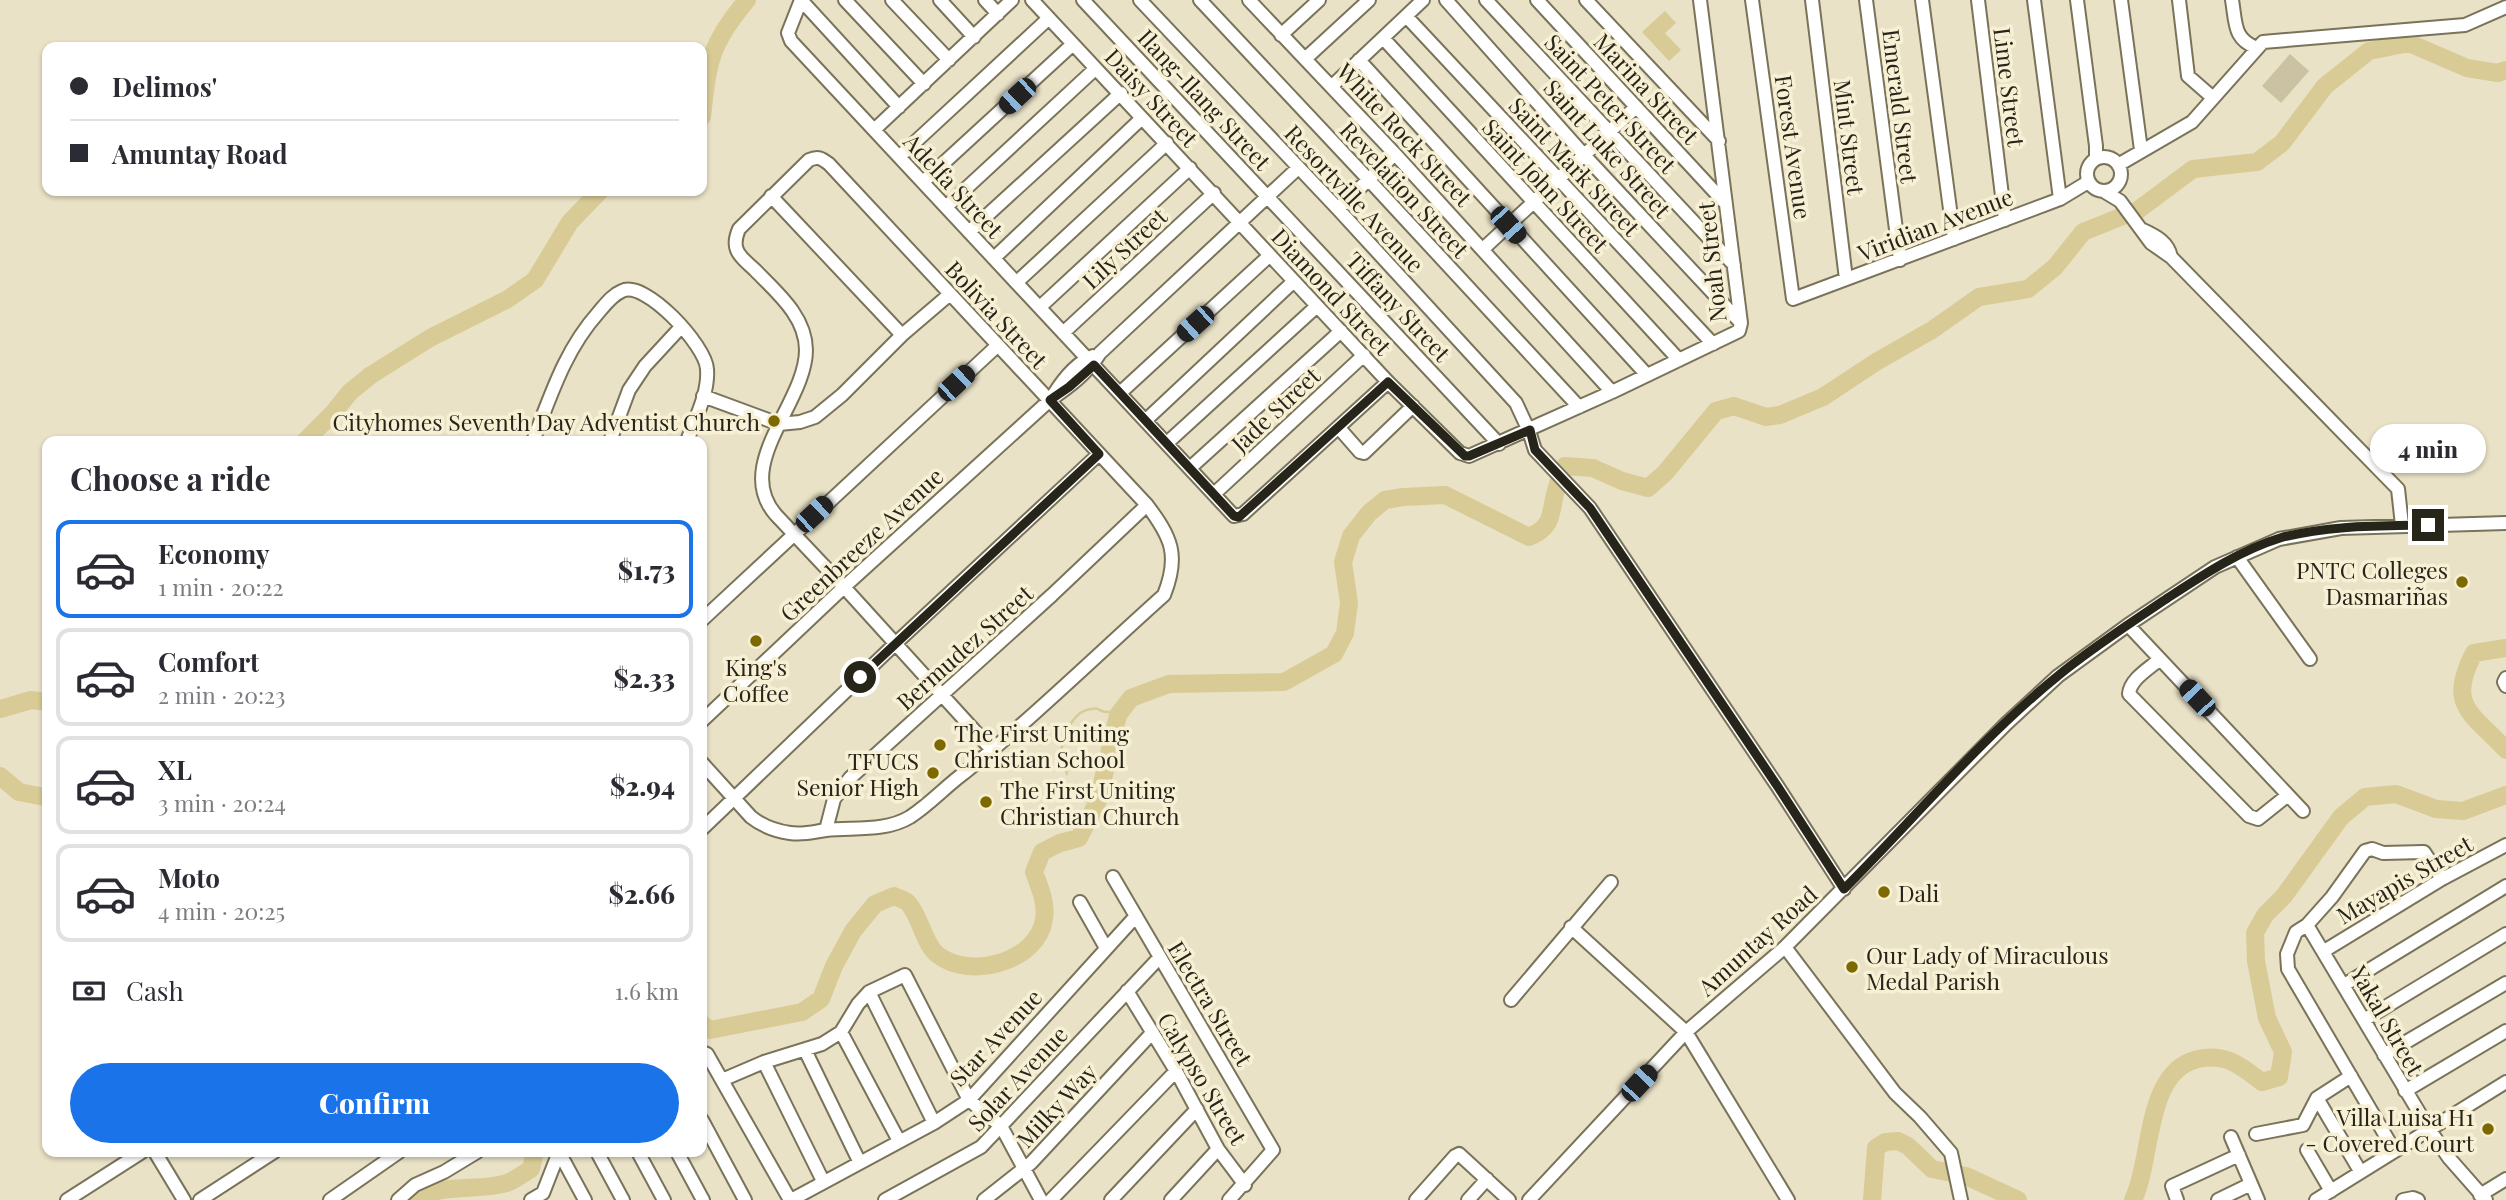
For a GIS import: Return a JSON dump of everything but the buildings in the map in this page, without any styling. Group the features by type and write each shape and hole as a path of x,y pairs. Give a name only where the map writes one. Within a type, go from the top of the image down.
{"street":[{"name":"Adelfa Street","path":"801,0 789,37 1063,333 1093,359"},
{"path":"801,0 899,107"},
{"path":"845,0 924,84"},
{"path":"892,0 949,60"},
{"path":"940,0 974,37"},
{"path":"985,0 998,14"},
{"path":"874,131 1012,0"},
{"name":"Daisy Street","path":"1032,0 1241,223"},
{"name":"Ilang-Ilang Street","path":"1083,0 1268,196"},
{"name":"Resortville Avenue","path":"1140,0 1508,393 1542,447 1547,461 1590,508 1844,889"},
{"name":"Revelation Street","path":"1200,0 1579,407"},
{"name":"White Rock Street","path":"1249,0 1483,249 1612,393"},
{"path":"1259,10 1270,0"},
{"path":"1281,35 1319,0"},
{"path":"1306,60 1369,0"},
{"path":"1332,86 1423,0"},
{"name":"Saint Luke Street","path":"1446,0 1584,155 1741,323"},
{"name":"Saint Peter Street","path":"1486,0 1735,266"},
{"name":"Marina Street","path":"1536,0 1726,204"},
{"path":"1586,0 1719,141"},
{"name":"Noah Street","path":"1530,430 1736,334 1741,323 1700,0"},
{"name":"Forest Avenue","path":"1752,0 1793,299"},
{"name":"Mint Street","path":"1811,0 1846,279"},
{"name":"Emerald Street","path":"1866,0 1900,260"},
{"path":"1923,0 1954,239"},
{"name":"Lime Street","path":"1978,0 2005,220"},
{"path":"2035,0 2060,199"},
{"path":"2077,0 2096,146 2095,159 2088,167 2088,182 2095,189 2122,203 2151,243 2169,251 2398,489 2402,525"},
{"path":"2121,0 2141,150"},
{"path":"2179,0 2188,76 2212,97"},
{"path":"2232,0 2240,39 2257,48"},
{"path":"2118,165 2192,122 2263,42 2466,25 2500,10 2488,0"},
{"name":"Saint Mark Street","path":"1406,16 1713,344"},
{"path":"899,157 1049,18"},
{"name":"Saint John Street","path":"1383,38 1679,360"},
{"path":"923,182 1073,44"},
{"path":"1359,60 1647,375"},
{"path":"946,207 1095,69"},
{"path":"969,232 1121,93"},
{"path":"1483,249 1636,107"},
{"path":"994,258 1142,118"},
{"path":"1017,282 1167,143"},
{"path":"1338,209 1395,154"},
{"path":"2095,159 2105,157 2118,165 2122,203"},
{"name":"Bolivia Street","path":"707,768 758,823 780,831 813,834 826,830 866,829 901,821 938,797 992,750 1164,595 1171,578 1171,551 1164,527 1147,505 829,164 821,158 809,160 771,196"},
{"path":"1040,307 1190,168"},
{"name":"Greenbreeze Avenue","path":"707,716 844,587 1050,400 1062,381 1093,359 1298,168"},
{"name":"Viridian Avenue","path":"1793,299 2060,199 2088,182"},
{"path":"2105,192 2118,184"},
{"name":"Lily Street","path":"1063,333 1214,193"},
{"path":"902,335 771,196 739,229 736,236 738,253 785,301 803,331 806,344 804,362 765,459 761,484 767,506 944,694 992,750"},
{"name":"Tiffany Street","path":"1268,196 1499,444"},
{"name":"Diamond Street","path":"1241,223 1388,382 1465,456 1530,430"},
{"path":"1120,393 1269,256"},
{"path":"1146,420 1294,281"},
{"path":"535,436 565,359 577,339 619,292 635,289 650,298 681,327 704,356 707,369 703,396 689,436"},
{"path":"703,396 779,424 815,417 842,395 902,335 950,295"},
{"path":"1167,443 1317,306"},
{"path":"612,436 629,390 645,366 681,327"},
{"path":"1190,468 1341,331"},
{"path":"707,615 997,346"},
{"name":"Jade Street","path":"1214,494 1364,355"},
{"path":"1093,359 1120,393 1234,516 1239,517 1388,382"},
{"path":"1339,428 1360,452 1364,453 1413,406"},
{"path":"707,825 896,643 1099,454"},
{"name":"Bermudez Street","path":"826,830 829,813 842,786 1147,505"},
{"name":"Amuntay Road","path":"1529,1200 1686,1032 1785,947 2014,716 2058,676 2128,625 2215,567 2279,539 2341,528 2506,523"},
{"path":"2237,557 2310,659"},
{"path":"2128,625 2303,811"},
{"path":"2160,659 2133,682 2129,694 2249,816 2259,819 2288,795"},
{"path":"2506,678 2506,686"},
{"name":"Mayapis Street","path":"2324,951 2442,879 2506,845"},
{"path":"2394,1150 2288,969 2287,954 2296,932 2307,925 2353,870 2361,855 2372,849 2383,853 2424,852 2442,879"},
{"name":"Electra Street","path":"1113,877 1273,1150 1245,1185"},
{"path":"1511,1000 1611,882"},
{"path":"2344,985 2506,886"},
{"path":"1080,902 1106,948"},
{"name":"Star Avenue","path":"790,1200 933,1123 969,1100 1136,916"},
{"name":"Yakal Street","path":"2307,925 2429,1129 2449,1158 2483,1197"},
{"path":"1571,927 1686,1032 1788,1200"},
{"path":"2364,1020 2506,934"},
{"path":"1785,947 1895,1093 1951,1153 1960,1196"},
{"name":"Solar Avenue","path":"888,1199 981,1147 1159,958"},
{"path":"722,1080 764,1062 822,1044 841,1032 858,1004 869,992 905,975 969,1100 1001,1126 1041,1200"},
{"path":"2384,1055 2506,983"},
{"name":"Calypso Street","path":"1127,991 1219,1149 1245,1185"},
{"path":"869,992 933,1123"},
{"path":"2405,1091 2506,1031"},
{"path":"841,1032 899,1141"},
{"name":"Milky Way","path":"988,1199 1024,1169 1153,1033"},
{"path":"805,1051 859,1161"},
{"path":"707,1058 790,1200"},
{"path":"764,1062 823,1181"},
{"path":"1051,1200 1176,1071"},
{"path":"2256,1134 2303,1125 2317,1098 2351,1076"},
{"path":"2316,1200 2506,1082"},
{"path":"2317,1098 2360,1171"},
{"path":"1111,1200 1197,1109"},
{"path":"707,1129 745,1200"},
{"path":"2231,1137 2258,1200"},
{"path":"1171,1200 1219,1149"},
{"path":"2307,1150 2331,1191"},
{"path":"1416,1200 1459,1154 1509,1200"},
{"path":"2177,1200 2172,1186 2239,1156"},
{"path":"67,1200 134,1157"},
{"path":"158,1157 184,1200"},
{"path":"200,1200 266,1157"},
{"path":"331,1200 392,1157"},
{"path":"398,1200 415,1185 469,1157"},
{"path":"538,1198 557,1157"},
{"path":"562,1157 584,1200"},
{"path":"600,1157 623,1200"},
{"path":"641,1157 664,1200"},
{"path":"680,1157 703,1200"},
{"path":"1468,1200 1487,1179"},
{"path":"2483,1197 2506,1179"},
{"path":"2218,1200 2251,1184"},
{"path":"1229,1200 1245,1185"},
{"path":"2403,1200 2418,1200"}],"shaded area":[{"path":"1665,11 1676,23 1665,33 1681,50 1669,61 1642,32"},
{"path":"2290,54 2309,71 2281,103 2262,86"}],"waterway":[{"path":"707,76 718,42 747,0"},
{"path":"707,1028 710,1030 802,1012 821,999 834,966 853,931 875,904 894,896 908,903 933,950 951,962 984,966 1016,956 1029,946 1039,934 1045,913 1034,872 1042,852 1079,838 1098,801 1118,715 1131,698 1169,684 1284,682 1334,654 1345,633 1349,603 1343,562 1351,536 1369,513 1385,500 1445,495 1529,537 1538,533 1548,523 1565,466 1593,468 1622,481 1648,488 1665,473 1716,411 1734,406 1766,417 1780,415 1823,397 1932,330 1979,297 2028,289 2055,267 2083,232 2138,210 2193,169 2257,162 2282,143 2325,86 2369,51 2409,43 2467,68 2498,73 2506,70"},
{"path":"310,436 350,392 371,375 430,338 508,299 535,280 570,222 595,196"},
{"path":"2506,648 2474,653 2462,685 2467,707 2506,750"},
{"path":"0,709 31,700 42,701"},
{"path":"1067,774 1062,746 1065,734 1076,717 1086,710 1097,708 1107,712 1124,707"},
{"path":"0,776 19,792 42,796"},
{"path":"2133,1200 2159,1098 2168,1080 2181,1067 2198,1059 2217,1058 2233,1062 2262,1082 2279,1077 2283,1052 2267,1018 2256,961 2255,933 2265,915 2284,896 2341,817 2365,797 2396,794 2436,809 2463,811 2506,795"},
{"path":"1872,1200 1876,1148 1885,1142 1898,1141 1908,1146 1932,1169 1966,1176 2018,1200"},
{"path":"416,1200 437,1191 507,1183 531,1169 534,1157"}],"place":[{"name":"Cityhomes Seventh Day Adventist Church","path":"774,421"},
{"name":"PNTC Colleges Dasmariñas","path":"2462,582"},
{"name":"King's Coffee","path":"756,641"},
{"name":"The First Uniting Christian School","path":"940,745"},
{"name":"TFUCS Senior High","path":"933,773"},
{"name":"The First Uniting Christian Church","path":"986,802"},
{"name":"Dali","path":"1884,892"},
{"name":"Our Lady of Miraculous Medal Parish","path":"1852,967"},
{"name":"Villa Luisa H1 - Covered Court","path":"2488,1129"}],"route":[{"path":"860,677 1099,454 1050,400 1094,365 1234,516 1239,517 1388,382 1465,456 1530,430 1535,450 1590,508 1844,889 2006,724 2058,676 2215,567 2279,539 2294,536 2341,528 2428,525"}]}
